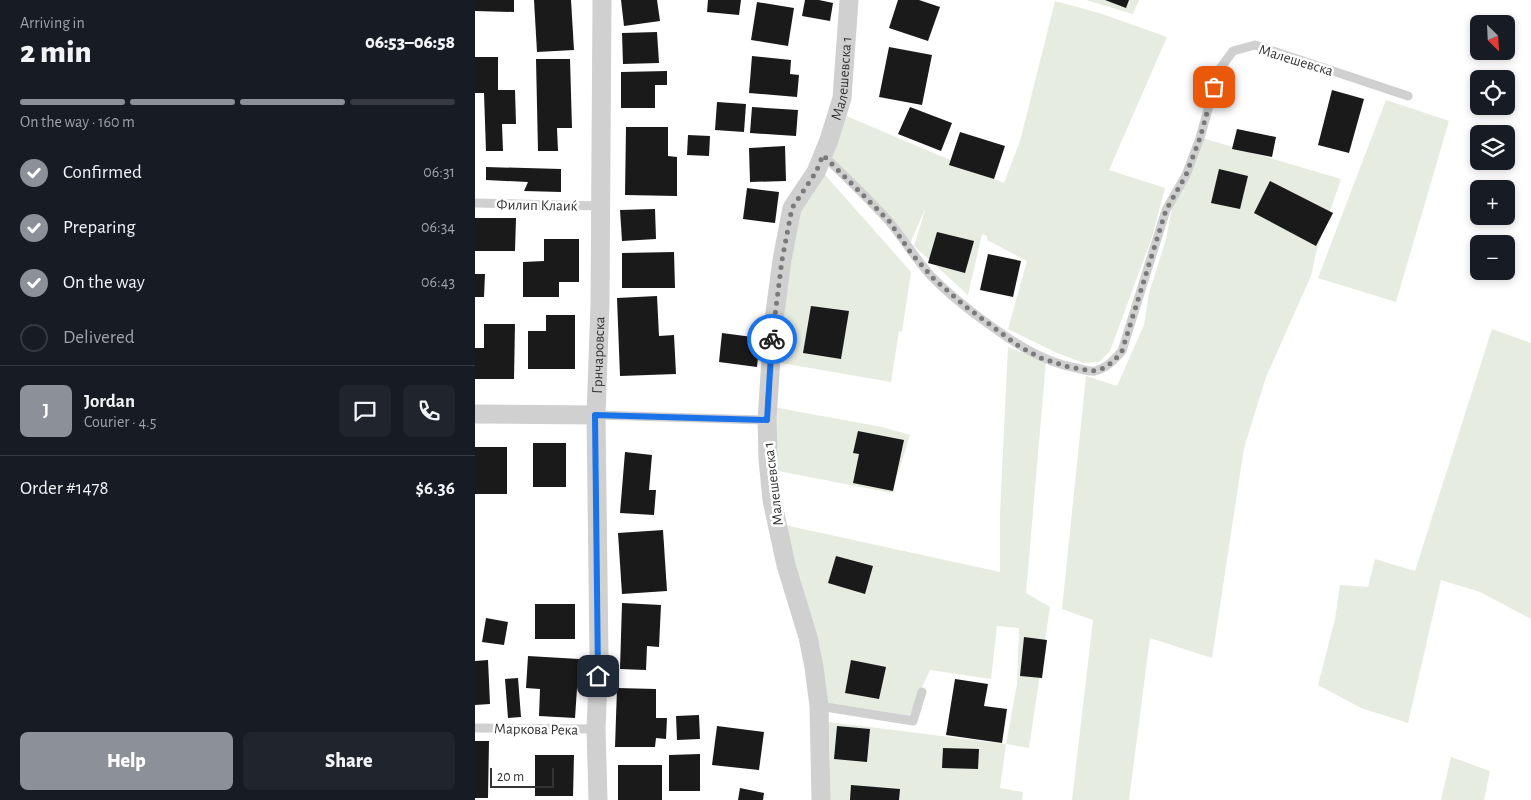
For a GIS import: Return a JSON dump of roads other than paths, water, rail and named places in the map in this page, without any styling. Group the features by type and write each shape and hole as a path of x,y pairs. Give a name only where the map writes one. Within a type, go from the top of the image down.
{"street":[{"name":"Грнчаровска","path":"598,800 596,730 599,649 595,415 600,304 601,0"},
{"name":"Малешевска 1","path":"821,800 819,706 814,667 808,637 786,566 772,500 767,420 773,327 782,260 792,208 816,172 829,140 842,98 849,0"},
{"path":"475,414 595,415"}],"lane":[{"name":"Малешевска","path":"823,155 889,221 911,253 934,279 965,306 1020,347 1069,367 1093,371 1104,368 1114,361 1122,351 1166,210 1186,175 1200,138 1219,70 1233,51 1255,46 1408,96"},
{"name":"Филип Клаиќ","path":"475,203 600,206"},
{"path":"595,415 767,420"},
{"path":"819,706 913,721 922,692"},
{"name":"Маркова Река","path":"475,728 596,730"}]}
